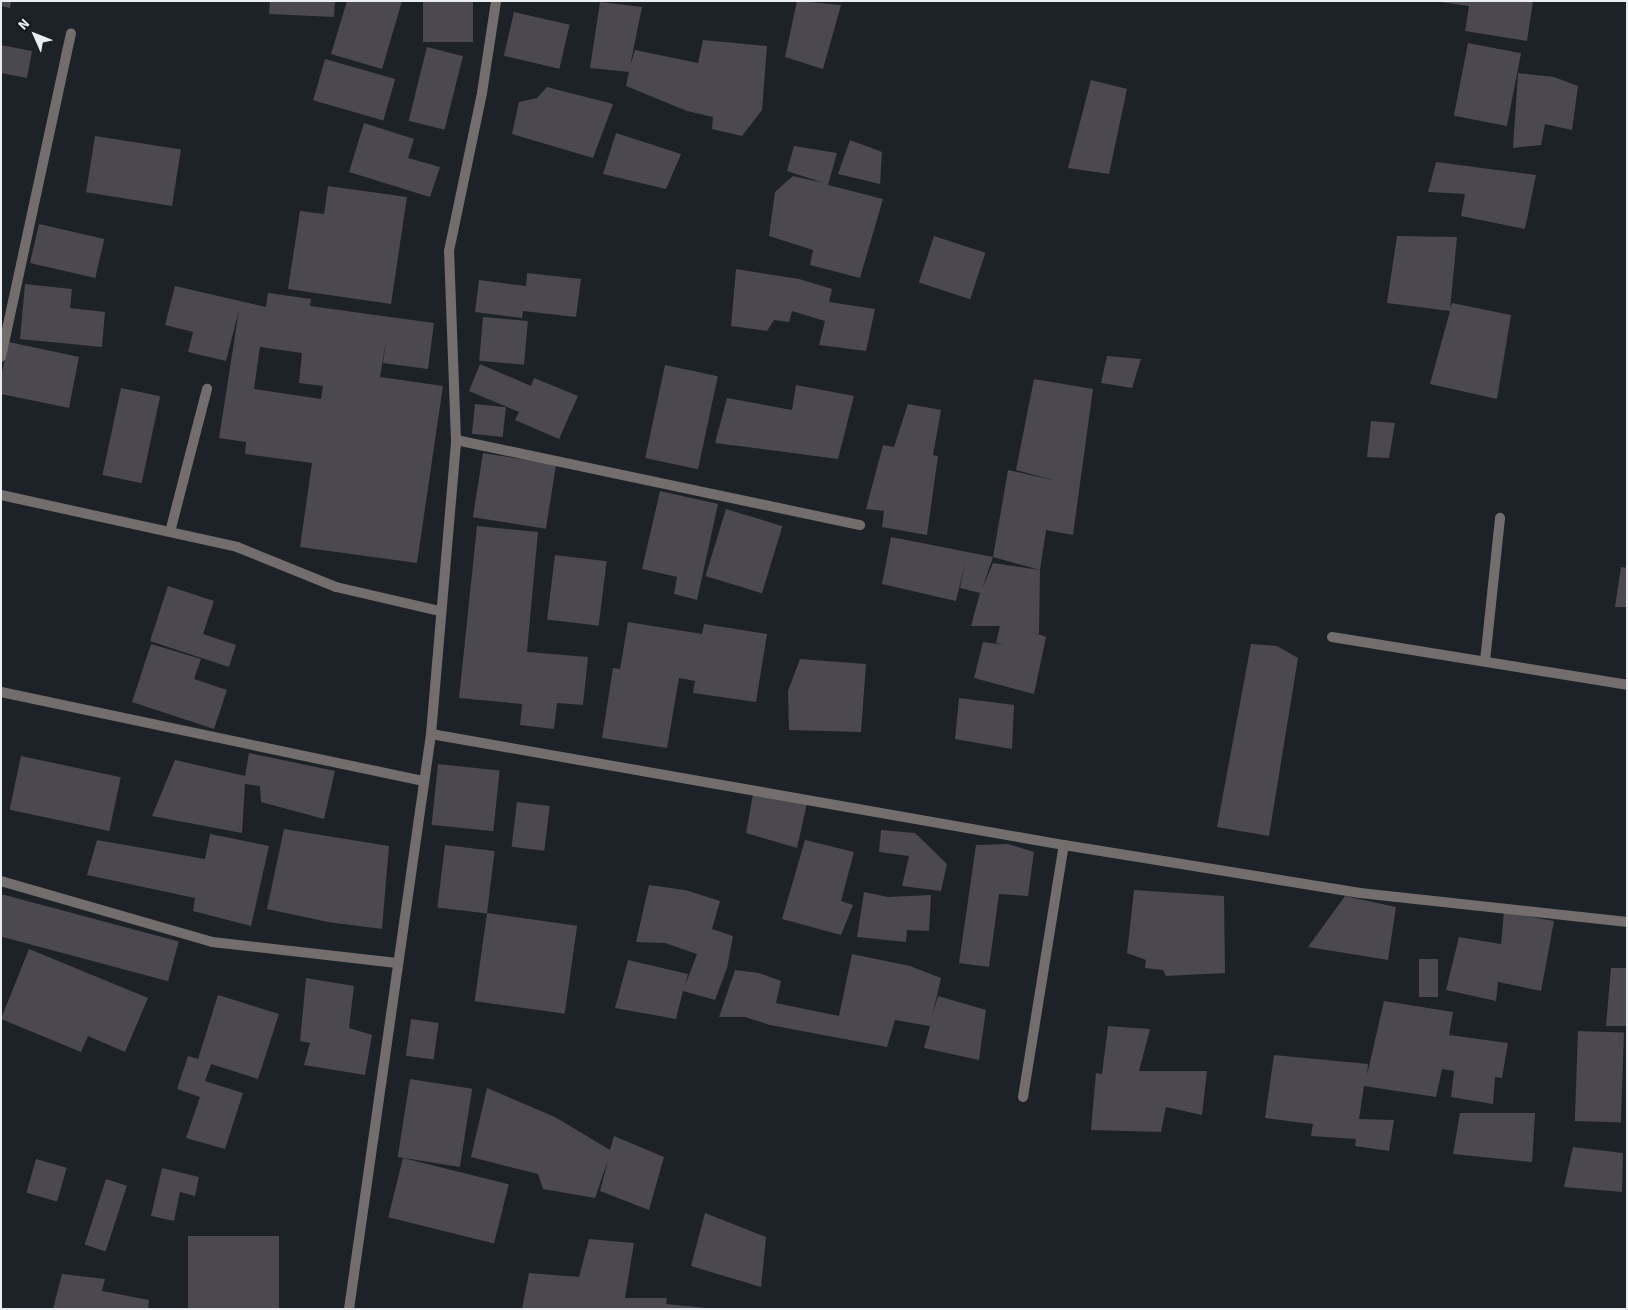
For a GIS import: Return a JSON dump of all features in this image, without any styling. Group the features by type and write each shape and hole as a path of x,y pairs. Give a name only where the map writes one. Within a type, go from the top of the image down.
{"street":[{"path":"349,1309 422,781 432,734 440,611 456,440 449,251 482,93 496,1"},
{"path":"1,357 71,33"},
{"path":"170,532 207,388"},
{"path":"456,440 860,525"},
{"path":"1,495 237,547 336,587 440,611"},
{"path":"1486,661 1500,518"},
{"path":"1332,637 1627,685"},
{"path":"1,692 422,781"},
{"path":"432,734 1064,845 1360,893 1627,922"},
{"path":"1023,1097 1064,845"},
{"path":"1,881 212,942 397,963"}],"building":[{"path":"1,1 11,1 10,8 1,6"},
{"path":"270,1 335,1 334,17 269,14"},
{"path":"347,1 402,1 382,69 331,54"},
{"path":"423,1 473,1 473,42 423,42"},
{"path":"797,1 841,5 823,69 785,57"},
{"path":"1433,1 1533,1 1527,41 1465,31 1469,6"},
{"path":"600,2 642,7 630,66 635,50 698,63 703,40 767,46 762,110 742,136 712,129 713,117 687,111 626,86 629,72 590,68"},
{"path":"514,12 570,25 559,69 504,56"},
{"path":"1468,43 1521,53 1507,126 1454,116"},
{"path":"1,45 32,51 27,78 1,73"},
{"path":"427,47 463,56 445,130 409,121"},
{"path":"325,59 395,79 383,120 313,100"},
{"path":"1518,73 1554,77 1578,86 1572,130 1545,124 1541,145 1513,148"},
{"path":"1091,80 1127,89 1109,174 1068,168"},
{"path":"547,87 613,104 593,158 512,134 519,102 537,98"},
{"path":"364,123 414,139 408,158 440,167 430,197 349,172"},
{"path":"616,133 681,154 666,189 603,174"},
{"path":"95,136 181,150 172,206 86,192"},
{"path":"850,140 882,152 880,184 838,174"},
{"path":"794,146 837,153 828,185 883,199 860,278 810,265 813,250 769,236 775,192 793,176 824,183 787,171"},
{"path":"1436,162 1536,175 1525,229 1461,216 1465,194 1428,192"},
{"path":"328,186 407,197 391,304 288,289 300,211 324,214"},
{"path":"39,224 104,239 95,278 30,263"},
{"path":"934,236 985,253 970,299 919,283"},
{"path":"1397,236 1457,237 1450,309 1452,303 1511,315 1497,399 1430,384 1450,311 1387,303"},
{"path":"736,269 799,279 832,289 829,302 875,309 866,351 819,345 825,321 792,311 789,322 774,320 767,331 731,326"},
{"path":"527,273 581,279 576,317 523,311 522,318 475,312 479,280 526,286"},
{"path":"25,284 72,289 70,308 105,312 102,347 20,339"},
{"path":"175,286 266,307 268,293 311,299 310,306 434,323 428,369 383,363 386,340 380,377 443,386 417,563 300,547 312,463 245,454 246,442 219,438 239,310 226,361 188,352 193,332 165,325","holes":["260,347 302,353 299,383 323,386 321,399 254,389"]},
{"path":"483,317 528,321 524,365 479,361"},
{"path":"9,342 79,357 69,408 1,394 1,376"},
{"path":"1107,356 1141,359 1132,388 1101,383"},
{"path":"480,364 531,386 534,378 578,396 559,439 515,420 519,412 469,391"},
{"path":"665,365 718,376 698,469 645,458"},
{"path":"1034,379 1093,389 1073,535 1046,530 1040,570 993,557 1008,470 1057,481 1016,470"},
{"path":"796,385 854,396 838,459 715,443 727,398 792,410"},
{"path":"121,388 160,396 142,483 102,475"},
{"path":"475,404 506,407 503,437 472,434"},
{"path":"908,404 941,410 933,455 938,456 927,535 882,527 884,511 866,509 883,445 894,447"},
{"path":"1371,421 1395,423 1389,458 1367,457"},
{"path":"483,453 556,465 546,529 473,517"},
{"path":"660,491 718,504 697,600 674,594 677,577 642,569"},
{"path":"726,509 782,526 762,593 706,576"},
{"path":"477,526 538,532 527,652 588,657 583,705 557,703 554,729 520,725 522,704 459,698"},
{"path":"891,537 993,557 982,589 993,563 1040,570 1039,634 1032,632 1046,637 1034,694 974,678 983,642 1005,645 996,643 1000,626 971,626 980,593 960,588 965,563 956,601 882,584"},
{"path":"555,555 607,561 599,626 547,620"},
{"path":"1621,567 1627,568 1627,607 1615,607"},
{"path":"168,586 214,601 203,634 236,645 229,667 150,641"},
{"path":"628,622 702,634 704,624 767,634 756,702 693,693 695,681 679,678 667,748 602,738 613,668 620,669"},
{"path":"151,644 201,659 194,679 227,690 214,729 132,702"},
{"path":"1251,644 1277,646 1298,658 1269,836 1217,827"},
{"path":"800,659 866,664 861,732 789,730 788,691"},
{"path":"959,698 1014,705 1012,749 955,739"},
{"path":"249,753 335,771 324,819 261,802 260,786 245,784 242,833 152,816 175,760 245,776"},
{"path":"21,756 121,777 109,831 10,810"},
{"path":"438,764 500,770 493,831 432,825"},
{"path":"753,794 807,803 797,848 746,833"},
{"path":"517,802 550,806 544,851 512,847"},
{"path":"284,829 389,846 382,929 328,922 267,909"},
{"path":"881,830 915,833 947,864 941,891 902,886 909,856 879,852"},
{"path":"210,834 269,846 251,926 193,911 195,898 87,875 97,840 205,859"},
{"path":"805,840 854,852 841,901 853,905 841,935 782,919"},
{"path":"1008,844 1034,852 1028,896 999,894 989,967 959,963 976,845"},
{"path":"445,845 495,851 487,914 437,908"},
{"path":"649,885 685,890 720,901 712,929 733,936 727,968 715,1000 683,991 676,1019 615,1008 628,960 688,974 685,986 697,954 665,943 636,942"},
{"path":"1134,890 1224,896 1225,973 1166,976 1163,970 1145,968 1146,960 1127,953"},
{"path":"864,892 888,897 931,895 929,931 907,930 906,942 857,937"},
{"path":"1,894 179,942 168,981 1,936"},
{"path":"1345,896 1396,907 1388,960 1308,947"},
{"path":"1504,912 1554,921 1541,991 1498,982 1496,1001 1446,990 1459,937 1501,944"},
{"path":"487,913 577,926 565,1014 475,1001"},
{"path":"29,949 148,998 125,1052 88,1036 81,1052 1,1019"},
{"path":"852,954 910,966 941,978 932,1017 938,996 986,1010 979,1060 924,1048 930,1026 895,1020 887,1047 770,1025 745,1017 719,1017 735,970 759,973 781,981 776,1003 839,1016"},
{"path":"1419,959 1438,959 1438,997 1419,997"},
{"path":"1611,968 1627,968 1627,1026 1606,1026"},
{"path":"306,978 354,986 349,1028 372,1035 365,1075 304,1065 310,1043 300,1041"},
{"path":"218,995 279,1014 258,1079 211,1064 205,1081 243,1093 225,1149 186,1138 200,1097 177,1089 188,1056 198,1059"},
{"path":"1384,1001 1453,1012 1449,1035 1508,1043 1502,1078 1495,1077 1493,1104 1451,1097 1454,1071 1442,1069 1436,1097 1364,1086 1359,1119 1394,1120 1389,1151 1355,1146 1356,1139 1311,1136 1313,1124 1265,1118 1274,1055 1368,1064 1367,1075"},
{"path":"411,1019 439,1023 434,1060 406,1056"},
{"path":"1108,1026 1150,1029 1139,1071 1207,1071 1202,1115 1166,1107 1161,1132 1091,1130 1096,1073 1102,1074"},
{"path":"1578,1031 1624,1033 1621,1123 1575,1121"},
{"path":"410,1079 472,1089 460,1167 398,1157"},
{"path":"487,1088 555,1117 610,1150 614,1136 664,1157 649,1210 600,1191 608,1160 595,1198 543,1189 538,1174 471,1157"},
{"path":"1460,1113 1535,1113 1532,1162 1453,1154"},
{"path":"1573,1147 1623,1153 1622,1192 1564,1187"},
{"path":"403,1158 509,1184 494,1244 388,1217"},
{"path":"36,1159 67,1168 57,1201 26,1193"},
{"path":"162,1168 199,1177 195,1196 180,1192 174,1221 151,1216"},
{"path":"106,1179 127,1186 106,1251 85,1245"},
{"path":"705,1213 766,1237 761,1287 691,1266"},
{"path":"188,1236 279,1236 279,1309 188,1309"},
{"path":"589,1239 634,1243 625,1298 667,1298 666,1304 717,1309 522,1309 529,1273 579,1277"},
{"path":"62,1274 105,1279 102,1291 149,1300 148,1309 53,1309"}]}
